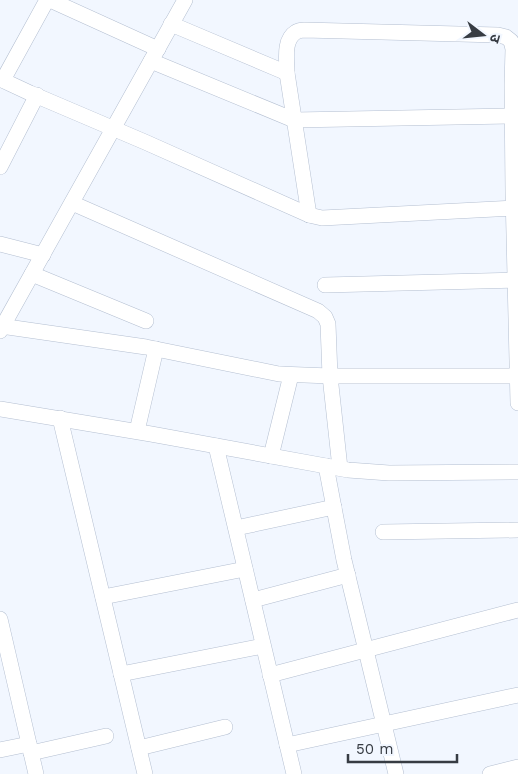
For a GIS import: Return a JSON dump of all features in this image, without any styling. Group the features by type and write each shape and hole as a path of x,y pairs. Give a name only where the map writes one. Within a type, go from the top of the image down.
{"street":[{"path":"512,116 294,120 154,55 49,0 1,79 309,215 322,218 513,208"},
{"path":"185,0 1,328 156,349 279,374 330,376 518,376"},
{"path":"172,24 287,72"},
{"path":"309,215 287,72 286,49 296,31 498,35 506,37 511,41 515,85 512,116 518,403"},
{"path":"1,164 36,96"},
{"path":"72,203 318,311 325,317 328,324 334,507 348,575 396,774"},
{"path":"0,244 43,255"},
{"path":"32,274 146,321"},
{"path":"325,285 516,280"},
{"path":"137,431 156,349"},
{"path":"271,456 292,375"},
{"path":"0,409 137,431 333,467 389,473 518,472"},
{"path":"60,418 146,774"},
{"path":"216,446 294,774"},
{"path":"236,528 334,507"},
{"path":"383,532 518,530"},
{"path":"103,597 245,568"},
{"path":"252,600 348,575"},
{"path":"270,675 518,610"},
{"path":"0,619 36,774"},
{"path":"121,674 263,646"},
{"path":"287,746 518,695"},
{"path":"139,748 225,727"},
{"path":"0,750 30,749 106,736"},
{"path":"490,774 518,768"}]}
